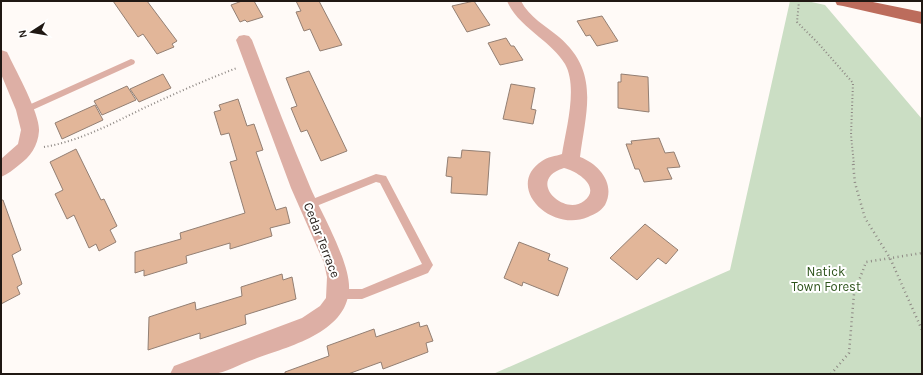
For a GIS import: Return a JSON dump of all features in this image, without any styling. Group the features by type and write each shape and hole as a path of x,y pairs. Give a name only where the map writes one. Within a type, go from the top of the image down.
{"main road":[{"path":"843,1 922,18"}],"street":[{"path":"514,1 522,14 559,45 568,56 578,78 570,161"},
{"name":"Cedar Terrace","path":"182,374 297,332 313,324 327,314 337,302 337,275 334,263 308,205 244,40"},
{"path":"1,56 25,110 30,130 26,147 18,156 1,169"}],"lane":[{"path":"25,110 131,62"},
{"path":"308,205 376,178 383,180 428,264 424,269 362,294 338,294"}],"path":[{"path":"799,1 797,22 818,43 853,83 851,135 855,183 865,218 890,258 922,330"},
{"path":"26,147 50,146 72,142 201,81 253,62"},
{"path":"831,374 849,353 854,294 866,262 922,253"}],"green space":[{"name":"Natick Town Forest","path":"790,1 807,1 825,5 922,119 922,374 493,374 730,270"}],"building":[{"path":"113,1 147,1 177,41 172,44 174,47 157,54 143,34 138,37"},
{"path":"242,1 254,1 263,17 247,22 245,20 240,22 231,5"},
{"path":"296,1 319,1 342,45 320,51 310,29 304,31 296,12 301,11"},
{"path":"474,1 490,25 467,32 452,6"},
{"path":"602,16 618,41 597,46 590,35 586,36 577,21"},
{"path":"506,38 511,46 514,46 523,60 500,65 488,43"},
{"path":"309,71 347,151 321,161 307,130 301,132 291,108 297,106 286,78"},
{"path":"163,74 171,88 139,102 130,89"},
{"path":"621,74 648,77 649,112 618,108 618,82 621,82"},
{"path":"511,84 535,88 531,109 536,110 533,124 503,119"},
{"path":"127,86 136,100 102,115 94,101"},
{"path":"238,99 247,126 254,124 263,150 256,152 276,210 286,207 290,223 270,228 272,236 230,249 230,243 186,256 187,263 144,276 144,270 135,273 135,252 181,239 180,233 245,213 230,162 237,160 229,133 221,135 214,112 221,110 219,105"},
{"path":"95,105 103,120 62,139 55,123"},
{"path":"659,138 665,153 674,152 680,167 667,168 672,179 644,182 639,169 635,169 626,144 632,144 631,141"},
{"path":"76,149 101,200 104,199 117,226 110,230 116,242 99,251 96,244 89,248 74,215 67,219 55,194 63,190 50,162"},
{"path":"462,150 490,152 487,195 451,193 452,177 446,176 448,157 461,158"},
{"path":"1,200 3,200 21,250 12,255 22,284 17,287 20,294 1,304"},
{"path":"645,224 678,250 666,264 658,258 637,280 610,258"},
{"path":"519,242 550,254 548,260 568,268 558,296 523,282 522,286 504,278"},
{"path":"282,274 283,280 292,277 296,299 245,315 246,324 200,339 200,333 148,350 149,317 195,302 196,310 242,296 241,287"},
{"path":"419,322 420,327 427,325 433,341 426,343 428,352 383,369 381,362 348,374 285,374 285,372 329,356 327,346 374,329 376,337"}]}
